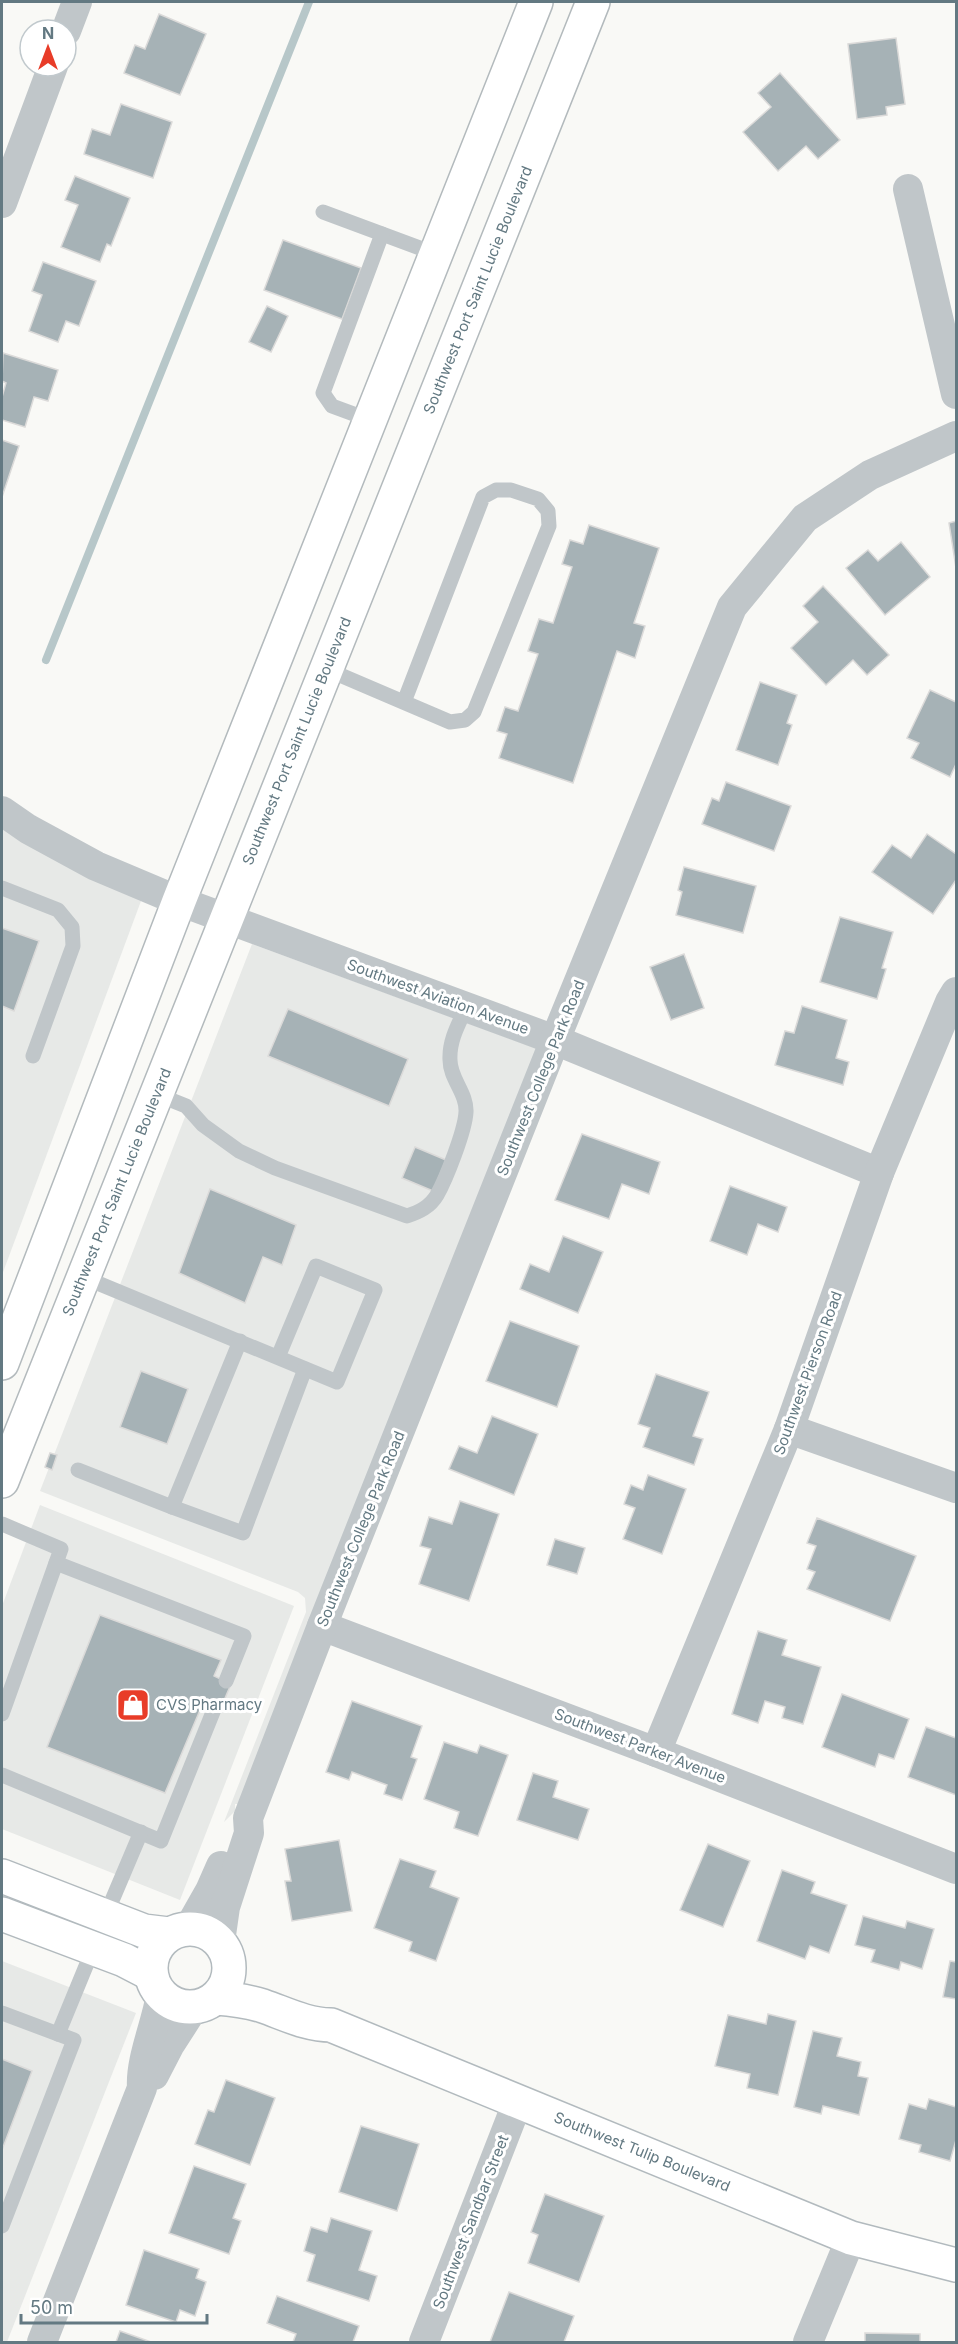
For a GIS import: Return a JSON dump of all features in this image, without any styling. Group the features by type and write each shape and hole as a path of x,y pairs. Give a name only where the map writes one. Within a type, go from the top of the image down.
{"main road":[{"path":"3,1356 179,902 536,2"},
{"name":"Southwest Port Saint Lucie Boulevard","path":"2,1481 593,2"},
{"path":"2,1876 144,1931 179,1931 211,1935 224,1952 229,1975 225,1985 205,2002 170,2001 131,1963 2,1914"},
{"path":"156,1985 155,1953 161,1942 179,1931"},
{"name":"Southwest Tulip Boulevard","path":"224,1952 268,1988 320,2014 331,2025"},
{"name":"Southwest Tulip Boulevard","path":"205,2002 239,2000 315,2025 331,2025 851,2238 957,2265"}],"street":[{"path":"71,18 77,2"},
{"path":"2,203 49,78"},
{"path":"908,189 957,394"},
{"name":"Southwest College Park Road","path":"224,1952 225,1907 249,1833 248,1818 555,1040 732,607 805,518 870,475 957,436"},
{"name":"Southwest Aviation Avenue","path":"2,811 28,829 96,866 179,902 555,1040 879,1173"},
{"name":"Southwest Pierson Road","path":"657,1752 789,1429 879,1173 950,1002 957,992"},
{"path":"789,1429 957,1488"},
{"name":"Southwest Parker Avenue","path":"322,1626 657,1752 957,1869"},
{"name":"Southwest College Park Road","path":"179,1931 210,1891 236,1829 248,1818"},
{"path":"42,2343 142,2088 141,2073 152,2039 156,1985"},
{"path":"142,2088 153,2078 169,2046 205,2002"},
{"name":"Southwest Sandbar Street","path":"424,2343 518,2101"},
{"path":"808,2343 851,2238"}],"lane":[{"path":"323,212 436,254"},
{"path":"370,420 332,406 323,393 382,234"},
{"path":"326,669 450,722 465,720 474,712 549,526 548,511 538,500 511,490 495,490 483,497 404,702"},
{"path":"2,888 58,910 72,927 73,946 33,1056"},
{"path":"156,1094 186,1106 203,1125 238,1151 275,1168 407,1216 421,1211 436,1196 456,1149 466,1113 464,1097 455,1082 449,1062 451,1041 466,1008"},
{"path":"83,1276 337,1382 375,1290 316,1266 278,1357"},
{"path":"172,1507 240,1341"},
{"path":"78,1470 243,1533 305,1369"},
{"path":"2,1524 61,1549 2,1714"},
{"path":"56,1563 244,1636 226,1681"},
{"path":"2,1775 161,1840 215,1707"},
{"path":"105,1917 141,1832"},
{"path":"58,2034 93,1949"},
{"path":"2,2013 74,2040 2,2226"}],"shaded area":[{"path":"2,828 141,901 2,1275"},
{"path":"252,944 538,1049 239,1804 235,1804 235,1811 224,1822 306,1612 305,1598 298,1592 40,1491"},
{"path":"40,1505 294,1606 180,1900 2,1829 2,1606"},
{"path":"2,1961 136,2013 7,2342 2,2341"}],"building":[{"path":"159,14 206,34 180,95 124,73 135,45 145,49"},
{"path":"896,38 905,104 886,107 887,115 857,119 848,44"},
{"path":"780,73 840,140 818,159 806,146 778,171 743,132 771,107 758,93"},
{"path":"121,104 172,122 153,178 84,154 92,129 110,135"},
{"path":"75,176 130,198 111,246 107,244 100,262 61,247 78,205 65,200"},
{"path":"283,240 361,268 342,319 264,290"},
{"path":"43,262 96,281 79,326 66,321 58,342 29,331 42,295 32,291"},
{"path":"267,306 288,316 271,352 249,342"},
{"path":"3,353 58,370 48,401 34,397 25,427 2,420 2,397 6,383 2,381"},
{"path":"2,440 19,446 2,497"},
{"path":"956,521 956,568 949,523"},
{"path":"589,525 659,548 634,623 645,626 635,658 617,651 573,783 499,758 507,734 497,731 505,707 518,711 538,654 528,651 539,619 553,623 572,567 562,564 570,540 583,544"},
{"path":"901,542 930,577 885,615 846,568 868,550 878,561"},
{"path":"823,586 889,655 867,675 853,660 826,685 791,648 818,622 803,606"},
{"path":"760,682 797,695 787,723 792,725 778,765 736,750"},
{"path":"930,690 956,702 956,764 950,777 911,758 919,743 907,738"},
{"path":"726,782 791,806 774,851 702,824 712,798 719,801"},
{"path":"927,834 956,854 956,880 933,914 872,872 892,845 911,858"},
{"path":"684,867 756,886 743,933 676,915 682,892 678,890"},
{"path":"840,917 893,932 882,968 886,969 877,999 820,982"},
{"path":"2,928 39,941 14,1011 2,1006"},
{"path":"684,954 704,1008 671,1020 650,967"},
{"path":"802,1006 847,1020 836,1058 849,1062 843,1085 775,1065 785,1031 794,1033"},
{"path":"288,1009 408,1059 389,1106 268,1056"},
{"path":"582,1134 660,1162 649,1194 622,1184 609,1219 555,1200"},
{"path":"415,1147 446,1160 433,1191 402,1178"},
{"path":"730,1186 787,1207 778,1232 758,1224 747,1255 710,1241"},
{"path":"210,1189 296,1225 282,1265 263,1257 245,1303 179,1273"},
{"path":"563,1236 603,1252 578,1313 520,1289 530,1264 549,1272"},
{"path":"510,1321 579,1346 557,1407 486,1381"},
{"path":"141,1371 188,1389 167,1444 120,1427"},
{"path":"656,1374 709,1392 693,1436 703,1439 694,1465 643,1447 650,1428 638,1424"},
{"path":"492,1416 538,1434 514,1495 449,1469 459,1446 477,1453"},
{"path":"50,1453 57,1455 52,1470 45,1467"},
{"path":"648,1475 686,1489 662,1554 623,1539 635,1508 624,1504 631,1485 643,1490"},
{"path":"460,1501 499,1514 469,1601 419,1584 431,1549 420,1546 429,1517 452,1524"},
{"path":"817,1518 916,1556 890,1621 807,1589 815,1572 807,1569 816,1546 807,1543"},
{"path":"555,1539 585,1548 577,1574 547,1565"},
{"name":"CVS Pharmacy","path":"100,1615 221,1660 214,1676 231,1684 220,1710 203,1703 165,1793 47,1747"},
{"path":"758,1631 787,1640 782,1655 821,1667 803,1724 782,1718 785,1707 765,1701 758,1723 732,1714"},
{"path":"842,1694 909,1719 894,1759 879,1754 875,1767 822,1747"},
{"path":"352,1701 422,1726 411,1757 417,1759 402,1800 384,1794 387,1785 352,1772 349,1780 326,1772"},
{"path":"926,1727 956,1738 956,1795 908,1777"},
{"path":"444,1742 477,1753 480,1745 508,1755 478,1836 454,1828 459,1812 424,1799"},
{"path":"533,1773 558,1781 553,1797 589,1809 578,1840 517,1820"},
{"path":"339,1840 352,1911 292,1921 285,1881 291,1881 285,1849"},
{"path":"708,1844 750,1861 723,1927 680,1910"},
{"path":"400,1859 436,1871 430,1887 459,1898 436,1961 409,1951 412,1942 374,1928"},
{"path":"782,1870 815,1882 811,1893 847,1905 829,1953 810,1946 805,1959 757,1941"},
{"path":"863,1916 905,1928 907,1921 934,1929 922,1969 901,1962 899,1970 871,1962 875,1950 855,1945"},
{"path":"950,1961 956,1962 956,1999 943,1997"},
{"path":"768,2014 796,2021 778,2095 747,2088 750,2074 715,2066 728,2015 766,2024"},
{"path":"813,2031 842,2038 837,2056 861,2062 858,2076 868,2078 859,2115 823,2106 821,2114 794,2107"},
{"path":"2,2059 32,2071 2,2150"},
{"path":"226,2080 275,2098 250,2165 195,2144 208,2110 214,2112"},
{"path":"929,2099 956,2107 956,2140 950,2161 919,2152 921,2145 899,2139 909,2104 926,2109"},
{"path":"361,2126 419,2144 397,2211 339,2192"},
{"path":"194,2166 246,2184 233,2218 241,2221 229,2254 169,2233"},
{"path":"545,2194 604,2216 579,2282 528,2263 538,2235 531,2232"},
{"path":"331,2218 372,2231 359,2270 377,2276 369,2301 307,2281 315,2255 304,2251 311,2227 327,2232"},
{"path":"144,2250 199,2269 196,2278 206,2282 195,2316 180,2310 176,2322 126,2305"},
{"path":"509,2292 574,2316 564,2342 490,2342"},
{"path":"277,2296 359,2326 353,2342 293,2342 296,2334 267,2323"},
{"path":"120,2331 151,2342 116,2342"},
{"path":"865,2333 920,2334 920,2342 865,2342"}],"waterway":[{"path":"46,660 309,2"}],"place":[{"name":"CVS Pharmacy","path":"133,1705"}]}
